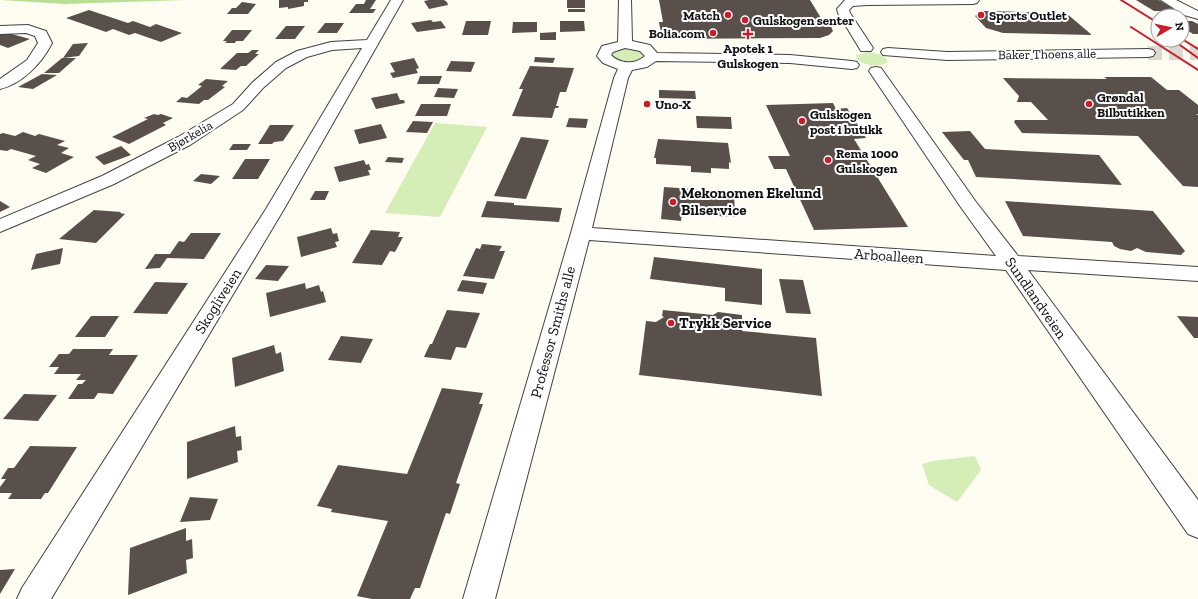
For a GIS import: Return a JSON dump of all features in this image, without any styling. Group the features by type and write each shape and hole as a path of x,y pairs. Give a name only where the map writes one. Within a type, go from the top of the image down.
{"street":[{"name":"Skogliveien","path":"33,599 275,209 398,0"},
{"name":"Professor Smiths alle","path":"479,599 581,233 621,78 626,55 625,0"},
{"path":"866,48 844,13 843,9 849,3 866,1 973,0"},
{"path":"1168,0 1188,12 1198,15"},
{"path":"0,30 28,29 41,34 45,43 40,54 24,72 0,85"},
{"name":"Bjørkelia","path":"0,226 108,180 184,140 238,106 280,65 302,54 331,46 371,44"},
{"path":"626,55 645,48 652,54 652,57"},
{"name":"Baker Thoens alle","path":"848,51 866,48 888,52 947,56 1148,53"},
{"path":"790,59 848,51"},
{"path":"848,51 844,55 845,59 852,65"},
{"path":"888,52 900,61 897,67"},
{"path":"626,55 646,62 652,57 790,59 852,65 876,71"},
{"name":"Baker Thoens alle","path":"876,71 947,56"},
{"name":"Sundlandveien","path":"876,71 969,206 1198,524"},
{"name":"Arboalleen","path":"581,233 1012,264 1066,265 1198,274"}],"green space":[{"path":"0,0 184,0 65,4"},
{"path":"624,48 642,52 643,56 640,59 628,62 613,57 613,52"},
{"path":"868,52 877,53 885,57 888,62 876,66 864,63 857,59 856,55"},
{"path":"435,123 487,127 440,217 385,213"},
{"path":"975,456 981,470 957,502 929,485 922,464 933,461"}],"building":[{"path":"279,0 308,0 308,2 304,2 304,6 288,9 288,7 279,8"},
{"path":"366,0 376,0 370,9 376,9 373,13 349,13 356,4 364,4"},
{"path":"444,0 448,5 429,9 424,1"},
{"path":"567,0 585,0 585,8 567,8"},
{"name":"Gulskogen senter","path":"659,0 810,0 821,18 827,18 833,31 829,35 820,38 662,39 659,22 663,22"},
{"path":"1136,0 1159,0 1172,8 1150,8"},
{"path":"242,2 256,4 248,14 227,14 232,8 236,8"},
{"path":"568,9 585,9 585,12 568,12"},
{"path":"89,10 128,23 133,21 150,27 156,24 182,33 161,42 135,33 129,35 113,29 106,32 66,18"},
{"path":"982,11 1066,13 1092,35 1003,33 986,28 975,16"},
{"path":"431,20 433,22 441,21 446,28 417,32 411,23"},
{"path":"466,21 491,21 488,35 462,35"},
{"path":"560,21 584,21 585,31 560,32"},
{"path":"1190,21 1198,24 1198,34 1190,32"},
{"path":"513,22 537,22 537,32 512,33"},
{"path":"325,23 344,23 337,33 317,33"},
{"path":"286,26 305,26 295,39 275,39"},
{"path":"232,30 252,30 243,41 225,43 227,41 223,41"},
{"path":"556,32 556,40 540,40 540,33"},
{"path":"8,33 30,39 8,48 0,45 0,35"},
{"path":"88,43 79,56 63,58 73,44"},
{"path":"252,50 259,50 255,54 259,54 246,66 241,66 236,70 220,69 237,53 248,53"},
{"path":"535,57 555,58 553,63 534,62"},
{"path":"62,58 76,58 59,73 44,73"},
{"path":"414,58 419,68 416,69 418,73 393,78 390,73 395,72 390,63"},
{"path":"451,61 475,62 471,72 446,71"},
{"path":"530,66 574,68 566,92 560,92 556,106 559,106 558,108 555,108 552,118 512,116 523,89 519,89"},
{"path":"42,74 57,75 33,89 18,87"},
{"path":"420,76 442,76 439,84 417,84"},
{"path":"1104,77 1151,77 1167,90 1179,90 1198,105 1198,114 1196,114 1198,115 1198,187 1183,186 1138,136 1022,133 1014,122 1015,120 1048,120 1031,102 1017,102 1019,96 1003,78 1107,79"},
{"path":"206,79 228,81 222,86 225,87 208,100 204,100 199,104 176,102 182,97 187,98 202,86 198,85"},
{"path":"438,88 458,89 454,98 434,97"},
{"path":"659,90 695,91 696,99 659,98"},
{"path":"397,93 400,100 404,100 405,103 376,109 371,98"},
{"path":"833,103 836,109 847,108 866,138 854,139 908,227 814,230 786,169 774,169 768,156 790,156 766,105"},
{"path":"421,104 451,104 447,116 415,116"},
{"path":"154,114 161,114 173,118 163,123 166,125 129,144 112,137 148,119 144,118"},
{"path":"696,116 731,117 732,129 697,128"},
{"path":"569,118 588,119 586,128 566,127"},
{"path":"413,121 433,122 427,133 406,132"},
{"path":"381,124 387,138 359,144 354,130"},
{"path":"270,125 294,125 283,141 274,142 272,144 258,144"},
{"path":"970,131 985,149 1099,155 1122,185 976,177 968,160 964,160 942,132"},
{"path":"23,132 35,136 39,134 65,141 57,145 69,148 61,153 74,157 46,173 32,168 40,164 28,160 36,156 11,149 7,151 0,150 0,134 3,133 15,136"},
{"path":"521,137 549,140 526,199 494,196"},
{"path":"658,139 728,143 731,163 729,162 729,169 711,168 711,173 691,172 691,166 656,164 656,158 654,158"},
{"path":"233,144 251,144 247,150 229,150"},
{"path":"121,146 131,155 104,165 95,157"},
{"path":"388,157 404,158 402,163 385,162"},
{"path":"245,159 270,159 258,179 232,179"},
{"path":"364,160 366,165 369,164 371,170 368,170 370,175 339,182 334,167"},
{"path":"201,174 220,176 211,184 193,181"},
{"path":"664,187 734,192 735,217 682,214 681,221 661,219"},
{"path":"315,191 329,191 325,200 310,200"},
{"path":"0,201 10,207 0,212"},
{"path":"487,201 514,203 514,205 562,208 559,222 481,217"},
{"path":"1005,201 1153,211 1185,251 1181,255 1146,252 1137,248 1131,251 1120,249 1114,246 1112,242 1023,236"},
{"path":"94,210 121,212 120,213 125,214 96,243 59,239"},
{"path":"331,228 333,234 337,233 339,241 335,242 337,247 301,257 297,237"},
{"path":"371,230 400,232 398,237 403,237 395,252 390,251 382,265 352,263"},
{"path":"191,233 221,233 204,259 167,258 160,268 145,269 155,254 170,254 179,241 184,242"},
{"path":"482,244 502,246 499,251 505,251 494,279 463,276 476,248 480,249"},
{"path":"63,248 60,264 31,270 36,254"},
{"path":"654,257 762,269 762,305 725,301 725,288 650,279"},
{"path":"266,265 289,266 278,281 255,279"},
{"path":"779,279 803,280 811,314 786,313"},
{"path":"462,280 487,283 483,294 457,291"},
{"path":"155,282 188,283 167,314 133,313"},
{"path":"305,283 306,289 319,285 321,292 323,291 326,302 270,317 266,293"},
{"path":"447,310 480,313 466,348 456,347 451,360 424,357 430,344 432,344"},
{"path":"663,310 713,315 718,312 742,315 742,331 816,338 822,396 639,375 646,321 656,322 664,317 662,316"},
{"path":"91,316 119,316 105,337 75,337"},
{"path":"1177,316 1198,317 1198,338 1194,338"},
{"path":"341,336 373,339 361,363 328,360"},
{"path":"274,345 276,354 281,352 284,371 235,387 232,358"},
{"path":"73,349 113,349 109,355 138,355 113,394 98,393 94,399 68,399 78,384 82,384 86,380 76,380 81,374 54,374 59,367 49,367 59,354 69,354"},
{"path":"442,388 483,393 479,404 483,404 456,483 460,484 450,514 446,513 420,588 415,588 410,599 372,599 357,596 388,521 331,512 332,509 317,506 338,465 407,474"},
{"path":"24,394 57,395 38,421 3,419"},
{"path":"235,426 236,437 241,436 242,450 237,451 238,462 187,479 187,442"},
{"path":"30,446 77,447 48,493 45,493 41,499 8,499 12,493 0,493 0,487 6,479 1,479 8,468 14,468"},
{"path":"190,497 218,499 210,520 180,522"},
{"path":"186,528 186,541 192,539 193,558 186,560 187,573 128,595 130,548"},
{"path":"15,569 0,594 0,570"}],"tunnel":[{"path":"1148,53 1198,53"}],"railway":[{"path":"1121,0 1150,18"},
{"path":"1131,27 1198,70"},
{"path":"1190,44 1198,49"},
{"path":"1184,48 1198,58"}],"place":[{"name":"Match","path":"728,15"},
{"name":"Sports Outlet","path":"981,15"},
{"name":"Gulskogen senter","path":"745,20"},
{"name":"Bolia.com","path":"713,33"},
{"name":"Apotek 1 Gulskogen","path":"748,34"},
{"name":"Uno-X","path":"647,104"},
{"name":"Grøndal Bilbutikken","path":"1089,104"},
{"name":"Gulskogen post i butikk","path":"802,121"},
{"name":"Rema 1000 Gulskogen","path":"828,160"},
{"name":"Mekonomen Ekelund Bilservice","path":"673,202"},
{"name":"Trykk Service","path":"671,323"}]}
